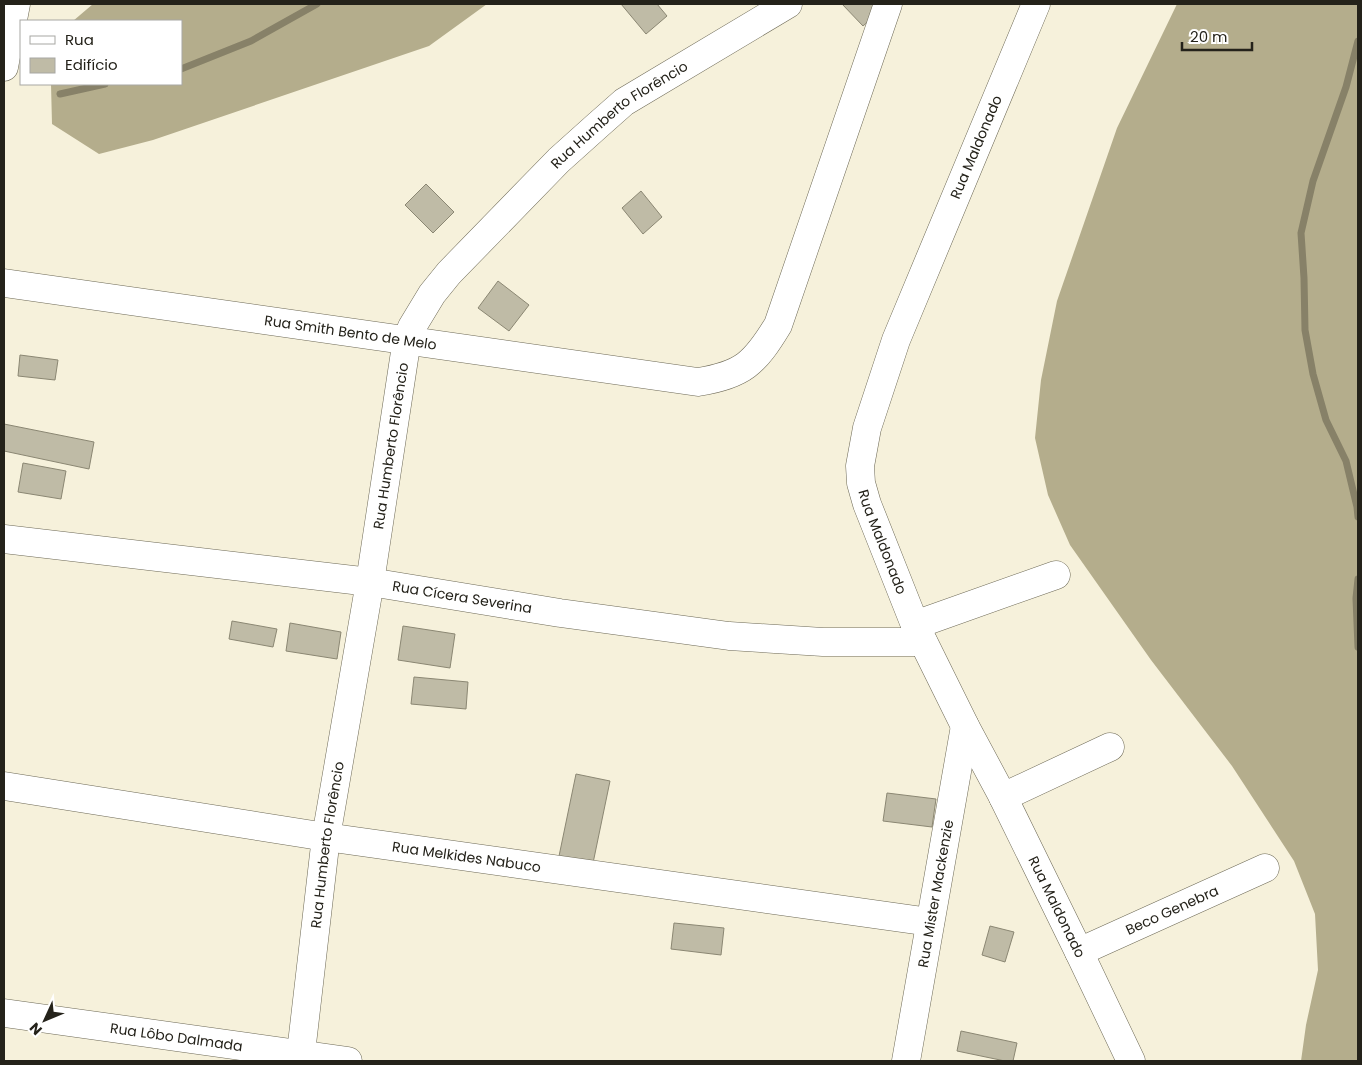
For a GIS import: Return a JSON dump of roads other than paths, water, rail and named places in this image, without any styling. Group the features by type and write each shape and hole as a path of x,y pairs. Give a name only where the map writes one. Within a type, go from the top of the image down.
{"street":[{"path":"4,67 16,4"},
{"name":"Rua Humberto Florêncio","path":"300,1058 326,837 370,582 407,339 432,294 449,273 559,160 624,102 788,4"},
{"name":"Rua Smith Bento de Melo","path":"4,283 698,382 719,379 733,374 757,356 778,325 888,4"},
{"name":"Rua Maldonado","path":"1036,4 896,340 866,428 860,466 861,483 867,504 919,633 1003,797 1131,1061"},
{"name":"Rua Cícera Severina","path":"4,539 370,582 729,636 823,642 919,633 1056,575"},
{"name":"Rua Mister Mackenzie","path":"906,1061 965,726"},
{"path":"1003,797 1110,747"},
{"name":"Rua Melkides Nabuco","path":"4,786 326,837 930,922"},
{"name":"Beco Genebra","path":"1079,952 1265,868"},
{"name":"Rua Lôbo Dalmada","path":"4,1013 300,1058 348,1061"}],"waterway":[{"path":"182,69 251,41 317,4"},
{"path":"1358,41 1346,87 1313,181 1301,233 1305,330 1313,374 1326,420 1346,461 1358,517"},
{"path":"60,94 100,85"},
{"path":"1358,579 1356,598 1358,647"}]}
